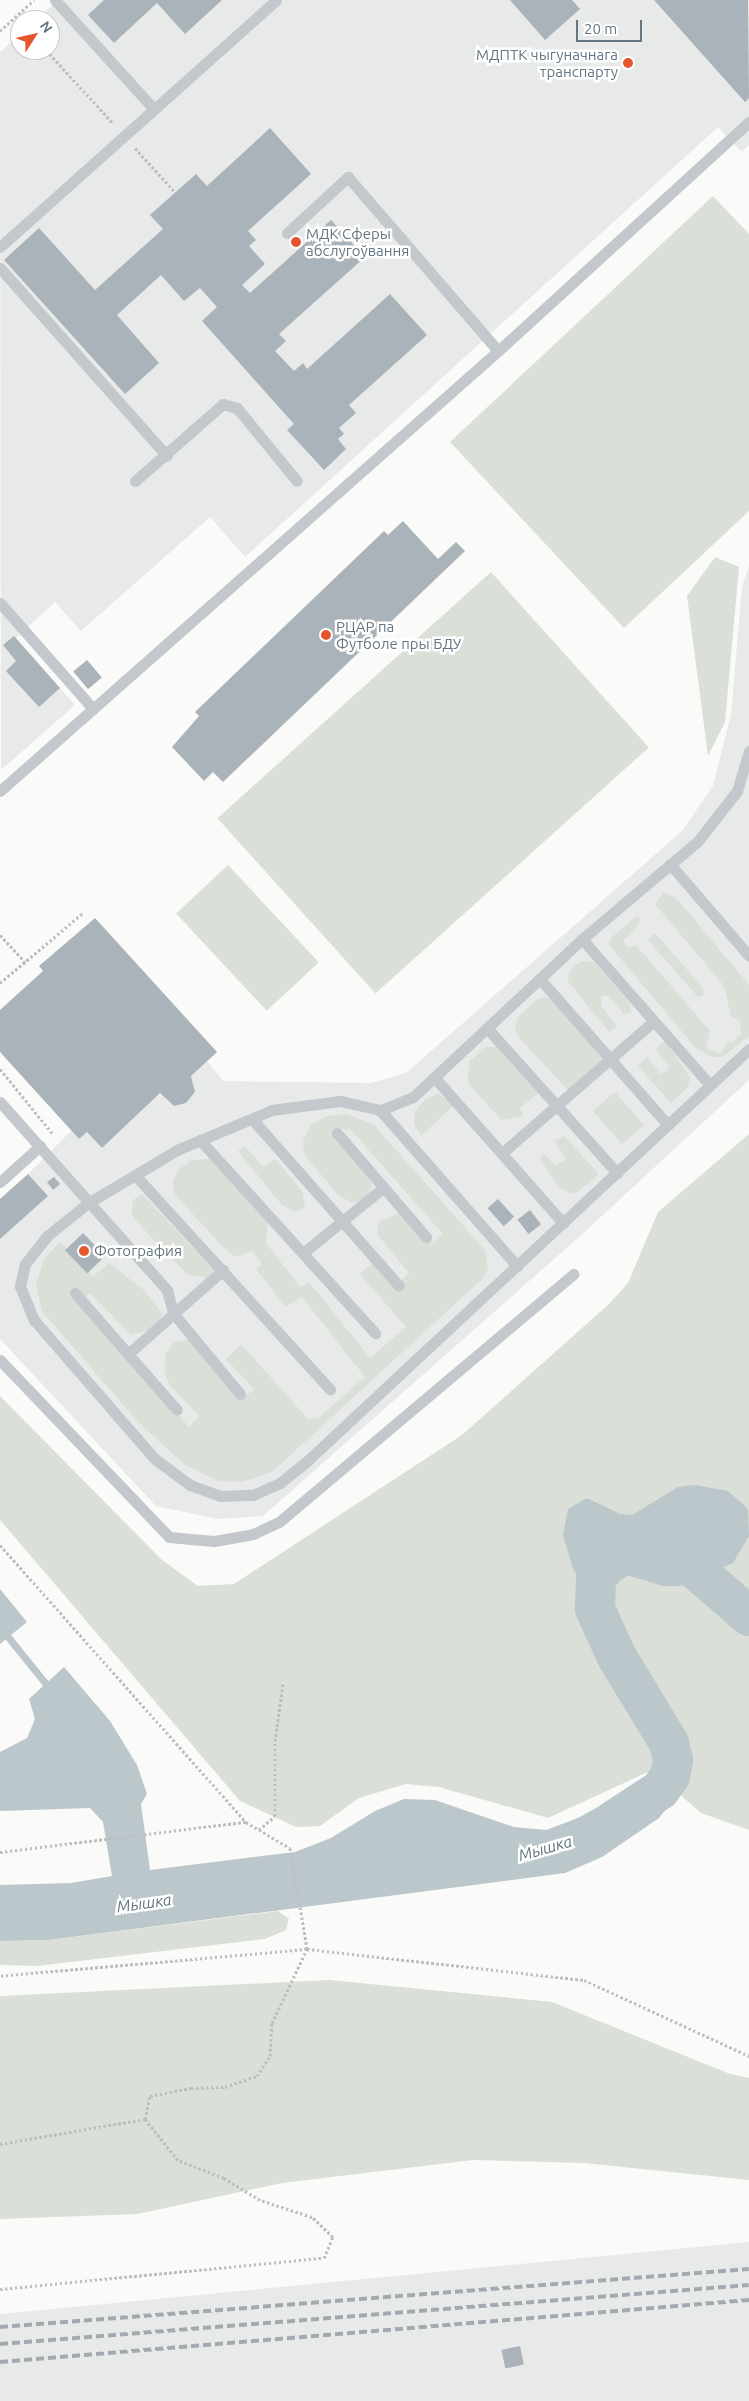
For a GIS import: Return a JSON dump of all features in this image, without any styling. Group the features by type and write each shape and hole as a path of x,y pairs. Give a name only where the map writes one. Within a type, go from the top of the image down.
{"lane":[{"path":"54,0 154,109"},
{"path":"0,246 276,0"},
{"path":"0,791 498,351 749,122"},
{"path":"286,233 348,177 498,351"},
{"path":"0,268 166,456"},
{"path":"135,481 166,456 223,404 237,408 297,481"},
{"path":"0,603 94,709"},
{"path":"749,751 736,791 698,841 582,940 413,1097 380,1110 340,1101 272,1110 200,1140 88,1203 47,1236 25,1264 20,1286 34,1320 155,1459 190,1485 220,1496 253,1495 280,1483 305,1464 749,1049"},
{"path":"670,864 749,956"},
{"path":"582,940 710,1085"},
{"path":"540,979 668,1125"},
{"path":"502,1153 654,1021"},
{"path":"487,1028 617,1173"},
{"path":"434,1077 564,1223"},
{"path":"0,1102 167,1290 173,1313 240,1394"},
{"path":"380,1110 517,1266"},
{"path":"252,1119 399,1286"},
{"path":"337,1133 426,1237"},
{"path":"200,1140 375,1333"},
{"path":"0,1182 40,1146"},
{"path":"135,1175 330,1389"},
{"path":"303,1253 384,1187"},
{"path":"128,1354 223,1270"},
{"path":"0,1360 169,1537 214,1542 253,1534 279,1522 573,1274"},
{"path":"75,1293 177,1410"}],"path":[{"path":"23,10 34,0"},
{"path":"0,31 10,22"},
{"path":"55,60 175,192"},
{"path":"0,983 84,912"},
{"path":"0,935 24,962"},
{"path":"0,1545 246,1822 290,1848 304,1916 308,1949 272,2023 270,2056 257,2076 225,2087 191,2088 150,2096 145,2120"},
{"path":"260,1830 275,1816 275,1741 283,1684"},
{"path":"0,1852 246,1822"},
{"path":"0,1976 308,1949 584,1980 749,2056"},
{"path":"0,2144 145,2120"},
{"path":"0,2289 324,2258 333,2237 312,2217 260,2200 224,2178 178,2160 145,2120"}],"shaded area":[{"name":"МДК Сферы абслугоўвання","path":"58,0 749,0 749,145 742,152 718,127 245,557 210,517 81,631 55,602 16,638 75,705 1,770 0,52 10,43 10,60 60,60 60,10 47,10"},
{"path":"713,196 749,234 749,511 624,628 450,442"},
{"path":"715,557 739,567 725,722 708,756 687,596"},
{"path":"749,566 749,1080 579,1237 263,1516 218,1519 156,1506 0,1339 0,1239 47,1195 28,1174 71,1131 79,1139 87,1132 102,1148 160,1093 174,1106 186,1103 195,1092 191,1076 207,1061 223,1081 371,1083 406,1073 682,831 713,786 731,715 742,587"},
{"path":"491,572 649,747 375,994 218,818"},
{"path":"228,865 319,962 267,1011 176,913"},
{"path":"664,892 678,900 749,985 749,1036 722,1057 712,1057 696,1048 609,945 610,939 635,917 640,917 639,924 623,941 629,948 636,945 710,1031 706,1048 720,1054 728,1042 733,1042 741,1034 740,1020 731,1016 724,986 655,904"},
{"path":"655,933 703,988 703,996 698,997 648,940"},
{"path":"582,961 594,962 630,1003 631,1012 624,1014 608,995 601,997 601,1006 617,1026 609,1032 567,980 571,969"},
{"path":"546,997 556,1003 602,1059 569,1091 520,1039 515,1028 517,1018 537,999"},
{"path":"665,1041 690,1077 688,1087 671,1103 638,1066 647,1057 660,1074 667,1071 669,1066 655,1049"},
{"path":"486,1047 497,1047 538,1093 520,1108 523,1116 501,1120 468,1083 469,1062"},
{"path":"615,1092 644,1125 622,1144 593,1111"},
{"path":"438,1094 455,1104 421,1136 414,1124 415,1113 425,1099"},
{"path":"347,1114 374,1125 485,1250 488,1269 481,1280 272,1472 242,1482 218,1481 185,1465 139,1423 42,1311 36,1285 44,1260 60,1241 92,1277 109,1263 145,1291 163,1315 149,1330 131,1335 90,1293 80,1303 189,1427 199,1416 169,1384 164,1371 166,1353 174,1342 190,1339 233,1388 246,1395 255,1390 226,1359 241,1344 308,1419 318,1418 365,1377 302,1297 285,1307 256,1269 262,1264 252,1251 236,1257 225,1249 175,1195 173,1181 178,1170 192,1160 210,1159 268,1220 266,1243 300,1287 309,1282 370,1358 406,1327 360,1274 378,1258 399,1283 409,1273 377,1234 379,1222 399,1213 411,1218 433,1244 443,1234 351,1130 339,1129 371,1177 372,1187 365,1199 352,1203 338,1195 304,1154 303,1141 311,1125 327,1116"},
{"path":"749,1134 749,1830 701,1813 652,1770 548,1818 439,1787 406,1784 359,1798 320,1826 296,1827 240,1801 0,1520 0,1396 162,1560 198,1586 234,1584 462,1435 609,1304 628,1283 658,1212"},
{"path":"564,1136 599,1174 578,1192 569,1193 558,1186 540,1159 544,1153 555,1166 566,1159 554,1141"},
{"path":"245,1146 263,1167 275,1159 302,1191 305,1207 296,1212 282,1205 238,1151"},
{"path":"142,1194 215,1271 208,1278 188,1275 137,1222 132,1214 133,1200"},
{"path":"278,1911 289,1919 286,1930 265,1939 37,1966 0,1965 0,1941 49,1940"},
{"path":"329,1980 552,2002 730,2074 749,2078 749,2180 584,2163 473,2160 282,2183 137,2214 0,2219 0,1996"},
{"path":"749,2242 749,2401 0,2401 0,2314"}],"water":[{"path":"695,1485 728,1491 748,1509 749,1536 733,1563 679,1586 663,1586 627,1575 609,1583 600,1594 587,1593 573,1569 563,1535 568,1509 587,1498 620,1514 632,1515 678,1487"},
{"path":"0,1589 27,1622 0,1644"},
{"path":"64,1667 110,1721 137,1765 147,1794 141,1804 150,1870 295,1852 331,1838 375,1811 404,1799 435,1800 514,1827 546,1830 578,1818 644,1781 660,1790 666,1809 659,1818 602,1857 565,1873 49,1940 0,1941 0,1885 71,1883 112,1876 103,1822 90,1808 0,1811 0,1752 27,1738 35,1719 29,1699"}],"building":[{"path":"104,0 222,0 185,34 157,3 114,43 88,15"},
{"path":"510,0 572,0 580,9 545,40"},
{"path":"654,0 748,0 749,98 745,102"},
{"path":"270,128 311,174 248,231 256,240 249,246 265,264 242,285 250,293 331,220 365,257 279,334 286,341 275,351 294,371 303,363 307,369 390,294 427,335 349,405 356,413 339,428 344,434 338,439 346,449 324,470 287,430 294,424 202,321 217,307 200,288 184,301 161,275 117,315 159,363 125,394 4,260 39,228 95,290 163,229 150,215 196,174 207,186"},
{"name":"РЦАР па Футболе пры БДУ","path":"403,521 438,559 456,542 465,551 223,782 213,772 204,781 172,747 199,716 195,712 384,531 388,535"},
{"path":"14,636 60,688 39,707 6,671 16,661 3,645"},
{"path":"87,660 102,678 88,689 73,672"},
{"path":"95,918 217,1052 191,1076 195,1092 186,1103 174,1106 160,1093 102,1148 87,1132 79,1139 0,1052 0,1010 43,971 39,966"},
{"path":"28,1174 48,1196 0,1239 0,1199"},
{"path":"54,1177 60,1184 53,1190 47,1182"},
{"path":"498,1199 514,1217 504,1226 488,1208"},
{"path":"530,1210 541,1224 528,1234 517,1220"},
{"path":"83,1233 105,1256 87,1273 65,1250"},
{"path":"520,2346 524,2365 505,2369 501,2350"}],"waterway":[{"name":"Мышка","path":"614,1820 660,1790 670,1776 673,1760 669,1743 617,1657 595,1609 596,1580 604,1567 630,1551 664,1553 696,1570 749,1616"},
{"path":"0,1627 50,1689"}],"railway":[{"path":"0,2327 749,2269"},
{"path":"0,2344 749,2285"},
{"path":"0,2362 749,2300"}],"place":[{"name":"МДПТК чыгуначнага транспарту","path":"628,63"},
{"name":"МДК Сферы абслугоўвання","path":"296,242"},
{"name":"РЦАР па Футболе пры БДУ","path":"326,635"},
{"name":"Фотография","path":"84,1251"}]}
